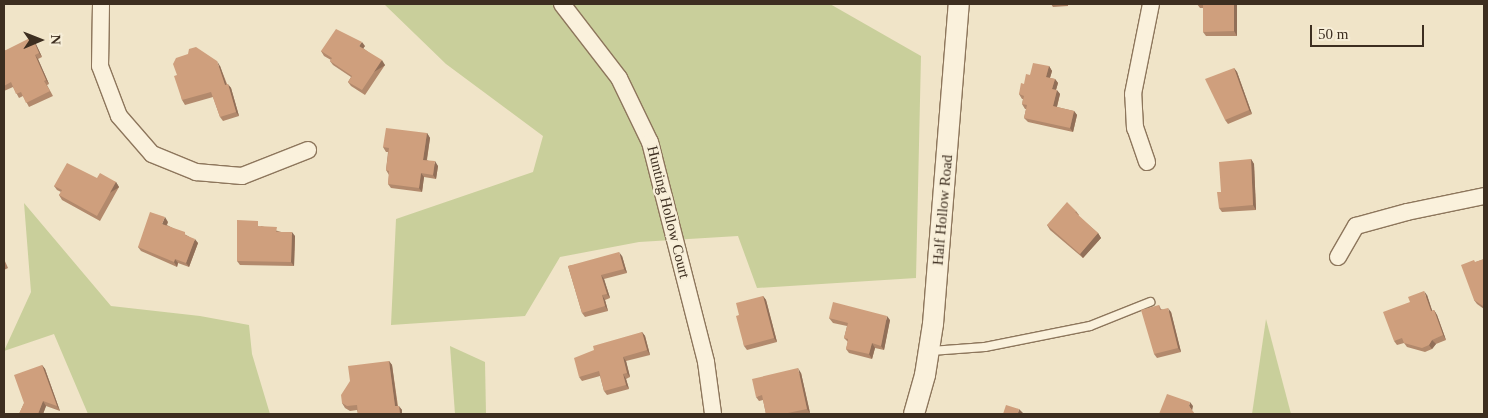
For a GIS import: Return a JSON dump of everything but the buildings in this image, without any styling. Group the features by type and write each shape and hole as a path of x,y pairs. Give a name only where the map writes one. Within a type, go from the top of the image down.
{"street":[{"path":"100,4 100,66 119,116 152,154 196,172 242,176 308,150"},
{"name":"Hunting Hollow Court","path":"562,4 619,78 650,142 706,362 713,414"},
{"name":"Half Hollow Road","path":"914,414 929,351 934,314 959,4"},
{"path":"1147,162 1135,128 1133,94 1151,4"},
{"path":"1338,257 1356,226 1407,212 1484,196"}],"lane":[{"path":"929,351 985,347 1045,336 1090,326 1150,302"}],"green space":[{"path":"384,4 830,4 921,56 916,278 757,288 738,236 639,242 560,257 525,316 391,325 396,219 533,172 543,136 446,64"},
{"path":"24,203 111,306 200,316 249,325 252,354 270,414 88,414 54,334 4,351 31,292"},
{"path":"1266,319 1291,414 1252,414"},
{"path":"450,346 485,362 486,414 455,414"}]}
